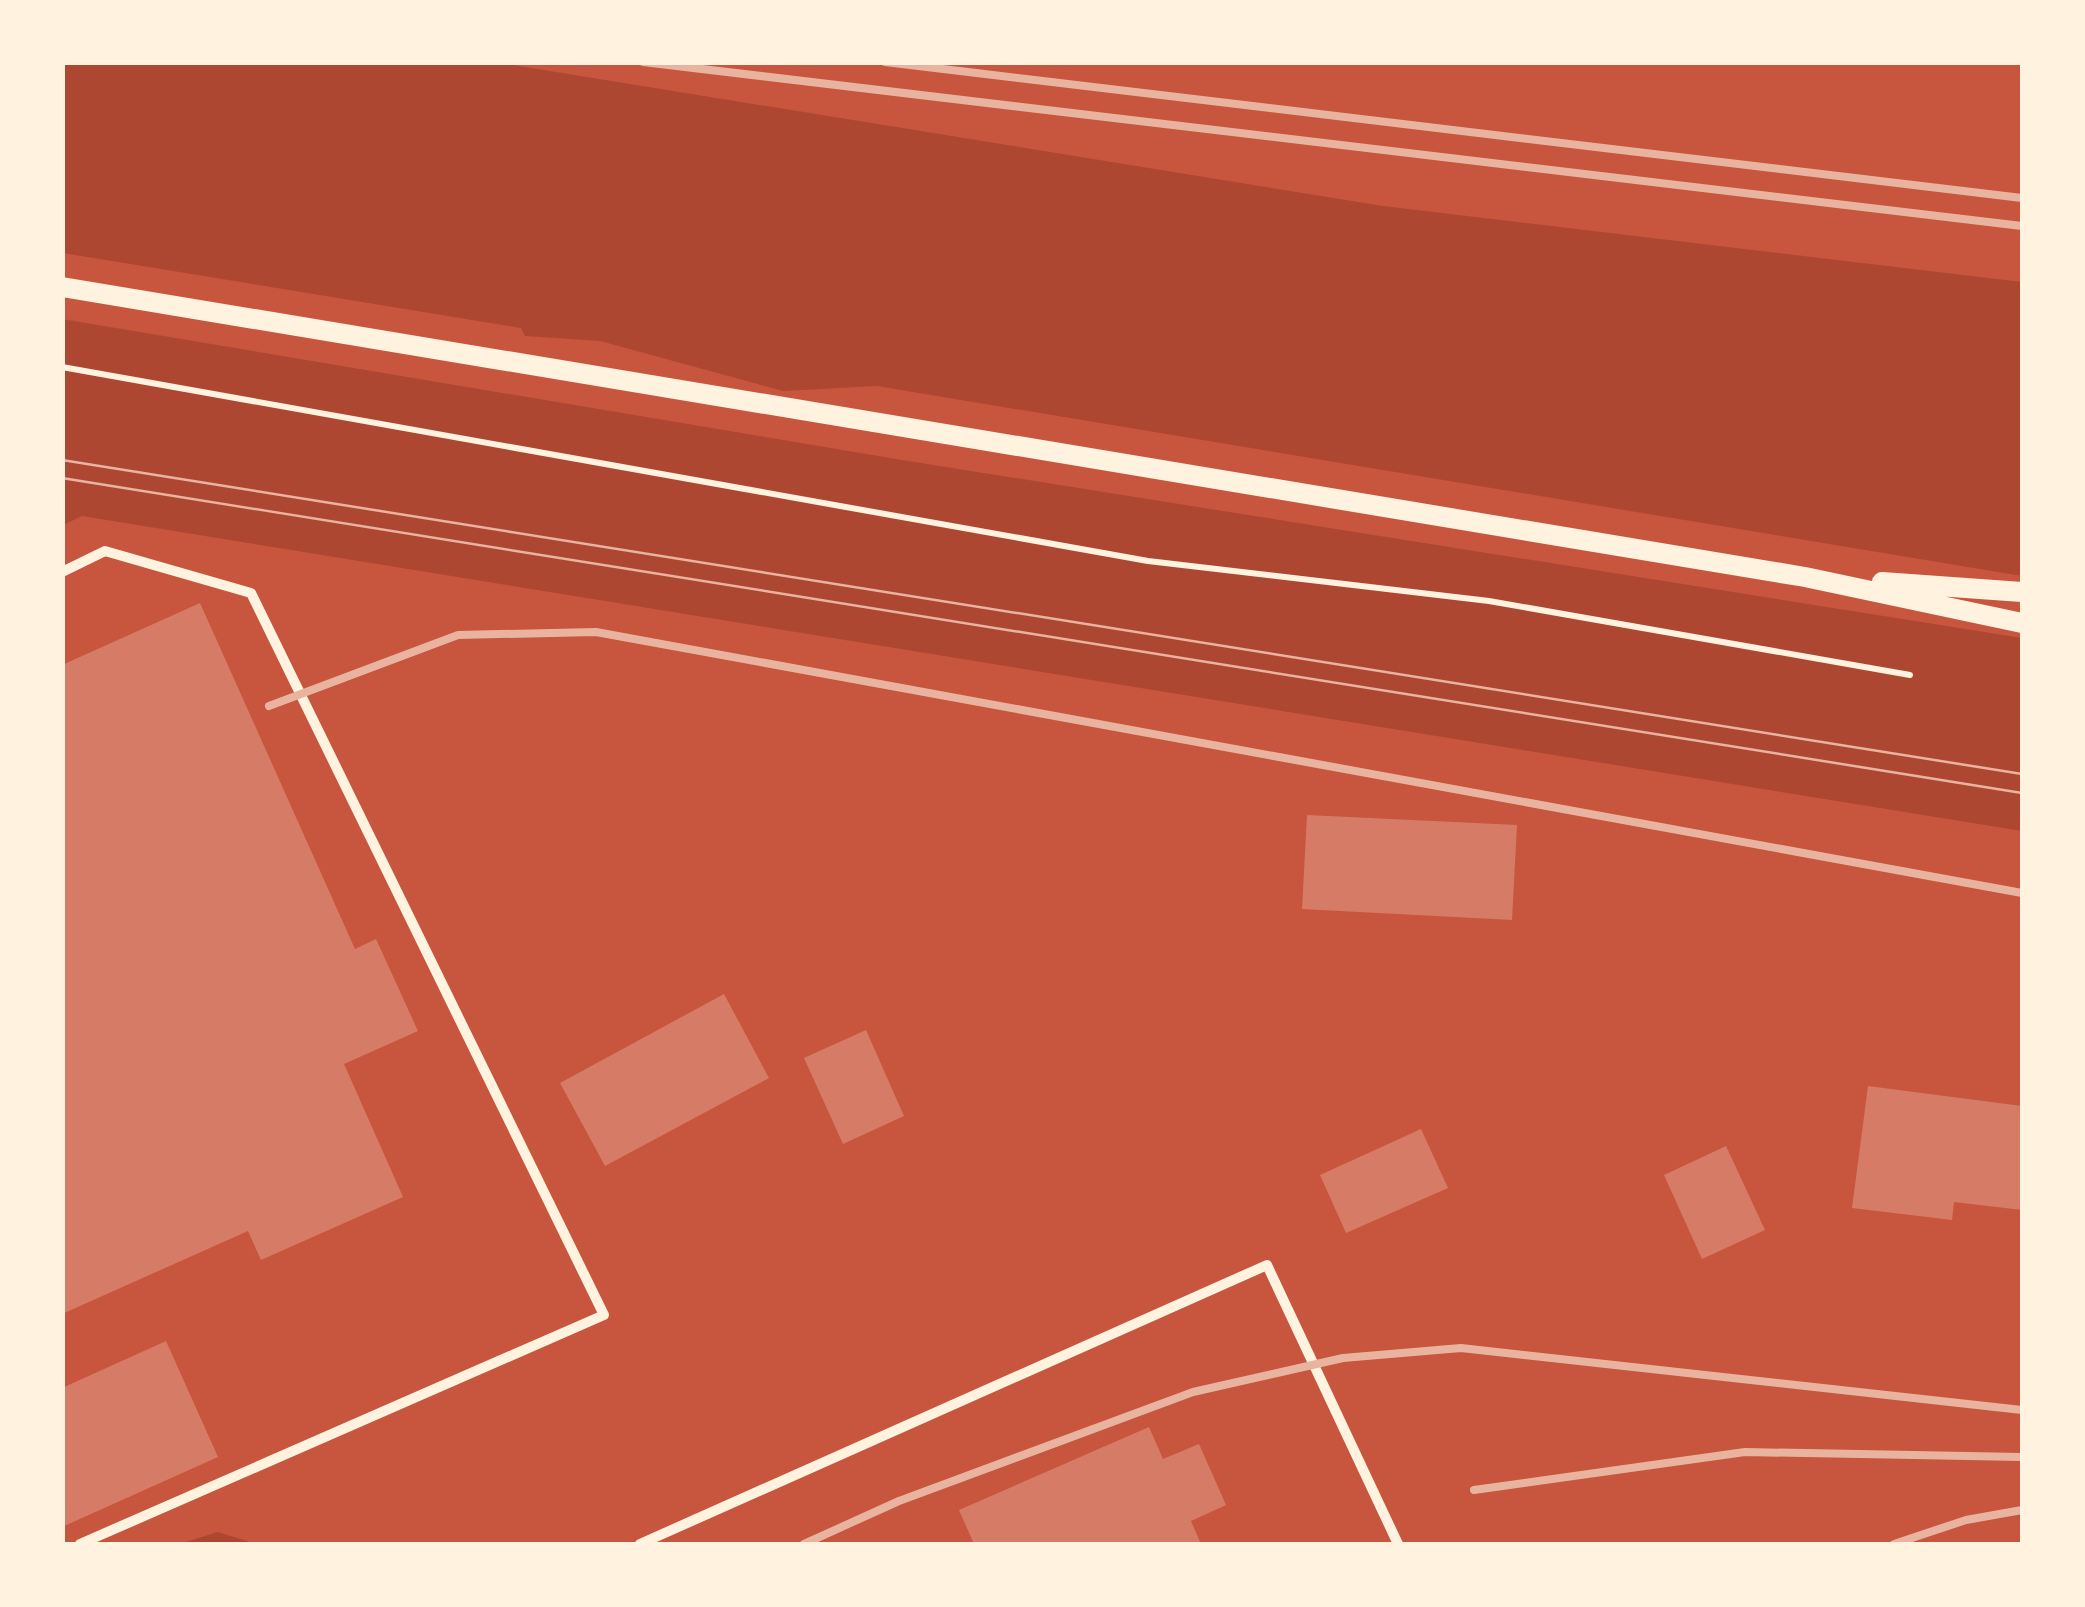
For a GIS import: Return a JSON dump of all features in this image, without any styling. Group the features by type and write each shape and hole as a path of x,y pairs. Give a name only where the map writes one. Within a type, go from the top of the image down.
{"main road":[{"path":"62,287 1805,577 2022,623"},
{"path":"1805,577 2022,592"}],"street":[{"path":"62,572 105,551 250,593 604,1315 80,1544"},
{"path":"640,1544 1267,1265 1398,1544"}],"path":[{"path":"62,367 1148,561 1489,601 1910,675"}],"shaded area":[{"path":"62,63 501,63 1383,206 2022,282 2022,576 877,386 783,391 600,341 525,336 521,328 63,253"},
{"path":"62,319 902,460 2022,638 2022,831 82,516 63,525"},
{"path":"218,1532 256,1544 179,1544"}],"building":[{"path":"200,603 355,949 376,939 418,1031 344,1064 403,1197 261,1260 248,1231 62,1314 62,665"},
{"path":"1307,815 1517,825 1512,920 1302,909"},
{"path":"724,994 769,1078 605,1166 560,1083"},
{"path":"866,1030 904,1116 843,1144 804,1058"},
{"path":"1868,1086 2022,1106 2022,1210 1954,1202 1952,1220 1852,1208"},
{"path":"1421,1129 1448,1188 1346,1233 1320,1175"},
{"path":"1726,1146 1765,1230 1702,1259 1664,1175"},
{"path":"166,1341 218,1457 62,1527 62,1388"},
{"path":"1149,1427 1163,1459 1199,1444 1226,1505 1191,1521 1201,1544 974,1544 959,1510"}],"tram line":[{"path":"62,460 2022,774"},
{"path":"62,478 2022,793"}],"railway":[{"path":"643,62 2022,226"},
{"path":"885,62 2022,198"},
{"path":"269,706 458,635 596,632 2022,893"},
{"path":"804,1544 899,1501 1193,1392 1343,1358 1461,1348 2022,1410"},
{"path":"1474,1490 1745,1452 2022,1457"},
{"path":"1894,1544 1966,1520 2022,1510"}]}
